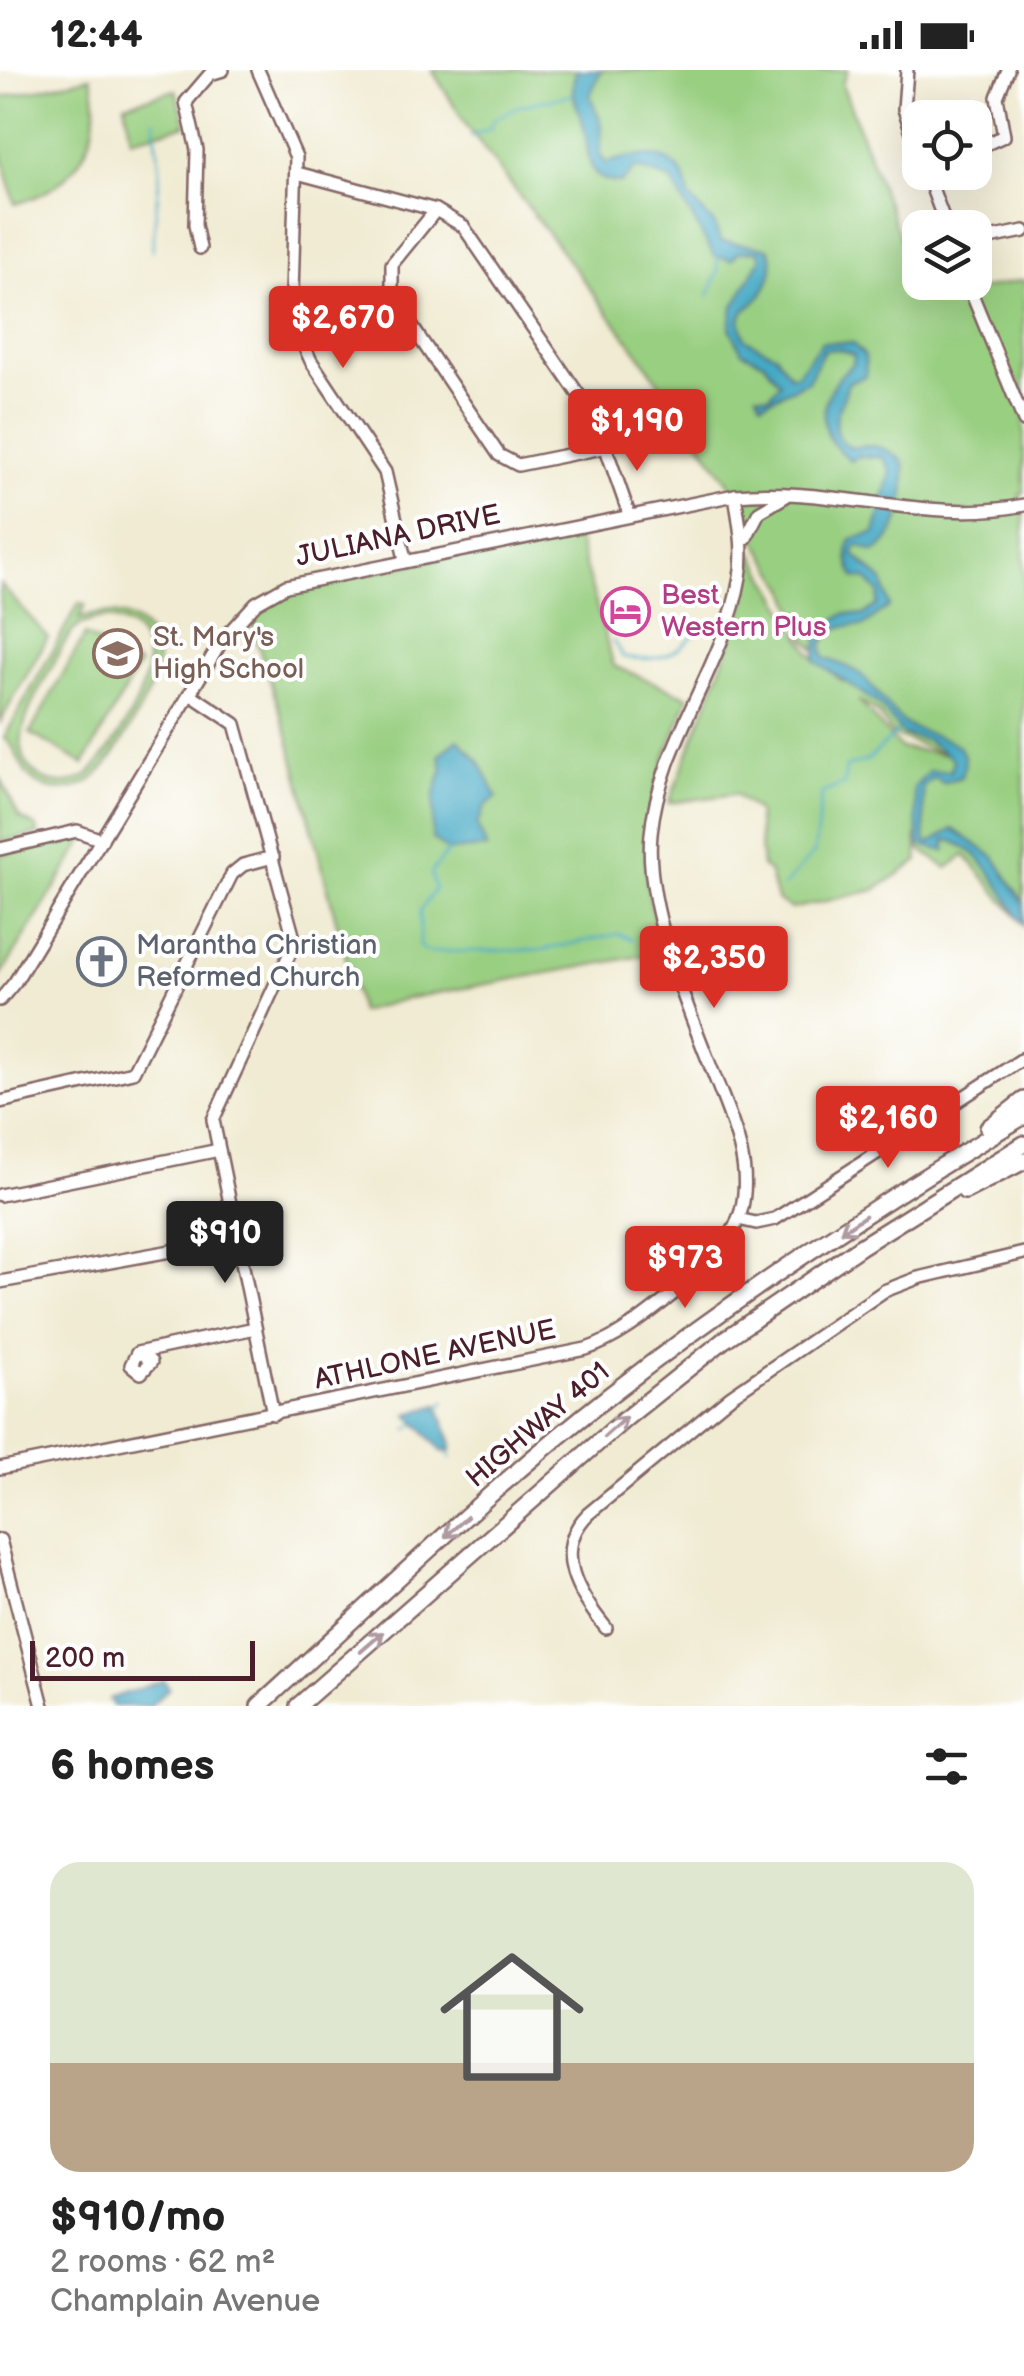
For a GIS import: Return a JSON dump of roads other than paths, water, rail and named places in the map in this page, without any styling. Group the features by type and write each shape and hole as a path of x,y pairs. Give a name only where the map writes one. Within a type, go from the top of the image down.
{"highway":[{"path":"938,1168 1024,1100"},
{"name":"HIGHWAY 401","path":"259,1706 515,1474 610,1395 938,1168 1024,1116"},
{"name":"HIGHWAY 401","path":"298,1706 624,1419 724,1340 860,1247 1024,1144"},
{"path":"860,1247 1024,1161"}],"street":[{"path":"200,248 195,224 198,150 186,102 210,74 222,70"},
{"path":"258,70 289,134 297,173 292,294 297,328 312,362 384,470 404,559"},
{"path":"903,100 908,70"},
{"path":"992,141 1004,136 997,97 1008,70"},
{"path":"297,173 436,210 466,230 588,407 628,514"},
{"path":"436,210 392,264 392,297 501,459 518,465 606,447"},
{"path":"992,238 1024,231"},
{"path":"974,300 1024,421"},
{"path":"742,562 747,531 759,512 778,499 806,494"},
{"name":"JULIANA DRIVE","path":"0,1000 234,624 265,596 312,577 735,495 806,494 979,511 1024,504"},
{"name":"ATHLONE AVENUE","path":"0,1468 597,1345 624,1331 710,1261 738,1219 744,1192 740,1145 657,909 649,855 655,802 730,617 742,562 735,495"},
{"path":"190,694 235,724 294,948 216,1110 219,1150 273,1414"},
{"path":"0,849 77,830 102,840"},
{"path":"0,1102 134,1072 232,874 243,865 273,857"},
{"path":"738,1219 756,1223 775,1219 1024,1058"},
{"path":"0,1195 219,1150"},
{"path":"0,1282 237,1239"},
{"path":"606,1628 577,1590 571,1563 571,1538 588,1514 731,1396 884,1291 918,1278 1024,1253"},
{"path":"140,1352 255,1328"},
{"path":"0,1540 43,1706"}],"water":[{"path":"577,70 601,70 590,96 602,125 600,155 606,163 634,156 671,162 686,181 689,197 715,225 720,241 768,248 771,275 756,300 743,311 740,320 745,339 776,355 790,375 796,375 822,342 852,343 865,356 866,376 848,383 835,426 842,442 852,448 880,448 904,463 901,513 891,536 874,552 858,545 853,554 883,581 889,606 864,626 845,626 830,633 822,645 824,657 859,673 907,725 948,740 963,753 961,777 943,783 934,777 923,786 925,841 930,843 953,829 994,857 1024,903 1024,926 992,874 971,851 945,840 945,851 919,845 914,788 929,771 951,771 953,759 927,740 904,735 878,704 815,661 819,631 846,613 863,615 877,605 879,593 866,579 855,577 849,549 851,539 875,533 891,471 883,457 857,456 852,461 839,450 825,426 826,399 853,364 854,355 840,349 824,350 808,381 762,403 757,394 769,396 780,383 764,362 742,352 730,328 733,308 761,258 758,251 738,252 732,260 714,256 671,180 636,168 621,183 595,173 574,95"},
{"path":"458,739 479,761 497,797 486,805 477,825 487,848 448,851 432,839 434,796 443,768 440,755"},
{"path":"438,1405 452,1444 450,1452 442,1451 408,1414"},
{"path":"164,1680 169,1688 150,1706 113,1706 109,1699"}],"waterway":[{"path":"471,136 491,128 492,120 519,106 571,95"},
{"path":"152,252 160,171 154,120"},
{"path":"708,296 718,272 717,256"},
{"path":"613,641 623,657 658,658 684,644 701,627"},
{"path":"783,887 814,853 822,793 844,784 846,767 868,760 898,731"},
{"path":"448,851 431,873 435,889 420,911 420,947 428,952 542,950 618,934 632,939"},
{"path":"440,1407 445,1401"},
{"path":"408,1429 415,1424"},
{"path":"449,1453 451,1458"}],"place":[{"name":"Best Western Plus","path":"626,611"},
{"name":"St. Mary's High School","path":"118,653"},
{"name":"Marantha Christian Reformed Church","path":"101,961"}]}
